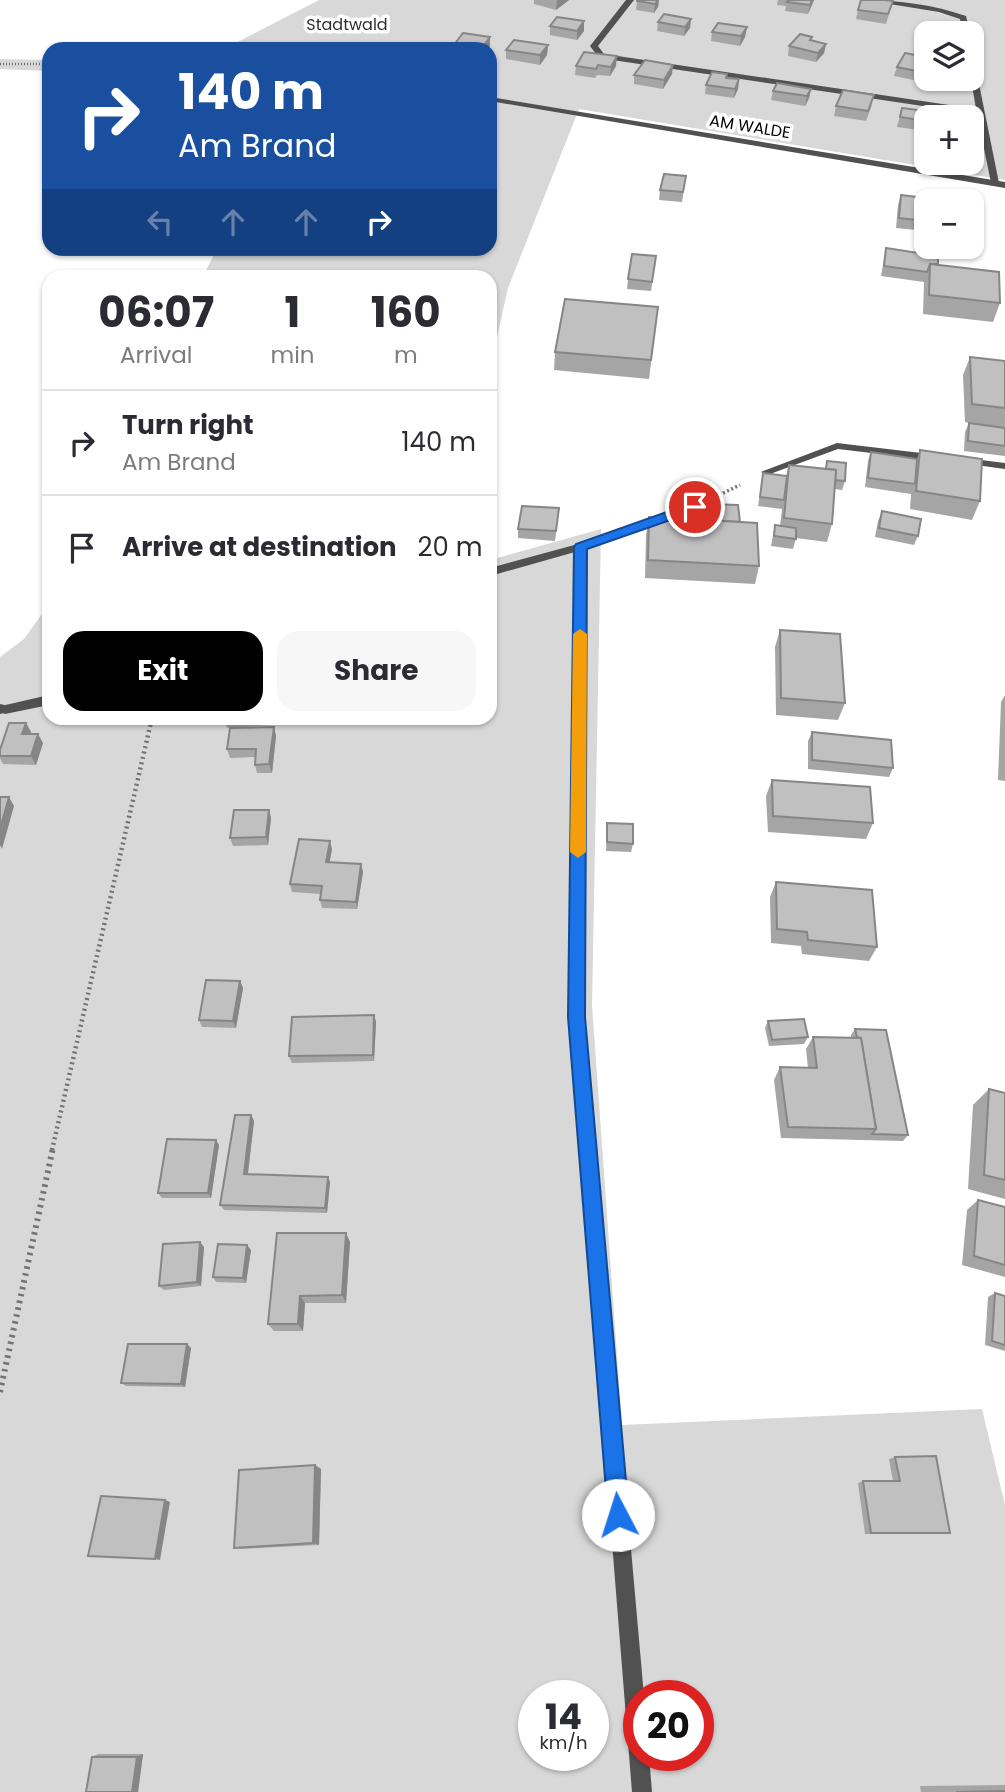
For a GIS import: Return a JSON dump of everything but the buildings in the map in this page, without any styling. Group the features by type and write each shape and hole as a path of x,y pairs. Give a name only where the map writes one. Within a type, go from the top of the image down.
{"street":[{"path":"630,0 594,46 602,55 935,105"},
{"path":"869,0 940,10 963,18 964,21"},
{"name":"AM WALDE","path":"497,100 1000,184"},
{"path":"984,120 1000,184"},
{"path":"766,472 837,446 1005,466"},
{"path":"497,570 581,547 695,507"},
{"path":"581,547 577,1017 642,1792"},
{"path":"3,709 42,701"}],"path":[{"path":"0,64 42,64"},
{"path":"695,507 766,472"},
{"path":"0,1392 85,1004 150,725"}],"green space":[{"name":"Stadtwald","path":"319,0 1005,0 1005,180 975,175 984,175 984,105 914,105 914,165 579,109 508,288 497,338 497,270 206,270 213,256 497,256 497,42 238,42"},
{"path":"0,59 42,60 42,71 0,69"},
{"path":"601,529 592,1005 622,1425 982,1409 1005,1505 1005,1792 0,1792 0,657 24,639 42,614 42,725 497,725 497,558"}],"slow traffic":[{"path":"578,852 580,634"}],"route":[{"path":"618,1515 577,1017 581,547 695,507"}]}
